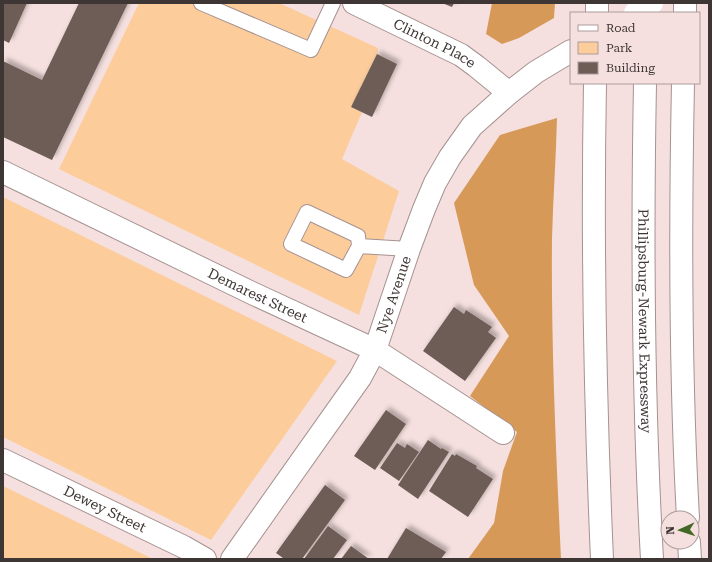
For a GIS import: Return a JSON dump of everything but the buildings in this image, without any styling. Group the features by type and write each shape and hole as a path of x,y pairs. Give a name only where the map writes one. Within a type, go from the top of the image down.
{"main road":[{"name":"Clinton Place","path":"354,3 461,55 509,93"},
{"path":"638,12 652,3"},
{"name":"Nye Avenue","path":"232,559 360,378 375,350 424,208 435,183 450,157 472,126 509,93 536,72 570,52"},
{"path":"595,84 594,322 602,559"},
{"name":"Phillipsburg-Newark Expressway","path":"645,84 645,372 652,559"},
{"path":"683,84 681,236 683,404 688,510"},
{"name":"Demarest Street","path":"3,172 254,294 375,350 503,433"},
{"name":"Dewey Street","path":"3,460 205,559"}],"lane":[{"path":"201,3 311,50 333,3"},
{"path":"307,212 358,236 359,246 346,270 291,244 307,212"},
{"path":"359,246 409,249"}],"green space":[{"path":"139,3 279,3 378,48 377,54 351,107 362,112 342,159 399,191 359,315 59,169"},
{"path":"3,197 337,361 211,540 3,437"},
{"path":"3,486 153,559 3,559"}],"shaded area":[{"path":"492,3 555,3 554,18 519,38 502,44 486,34"},
{"path":"557,118 552,224 552,319 561,559 468,559 494,523 503,471 517,432 470,396 509,336 474,285 454,203 500,135"}]}
